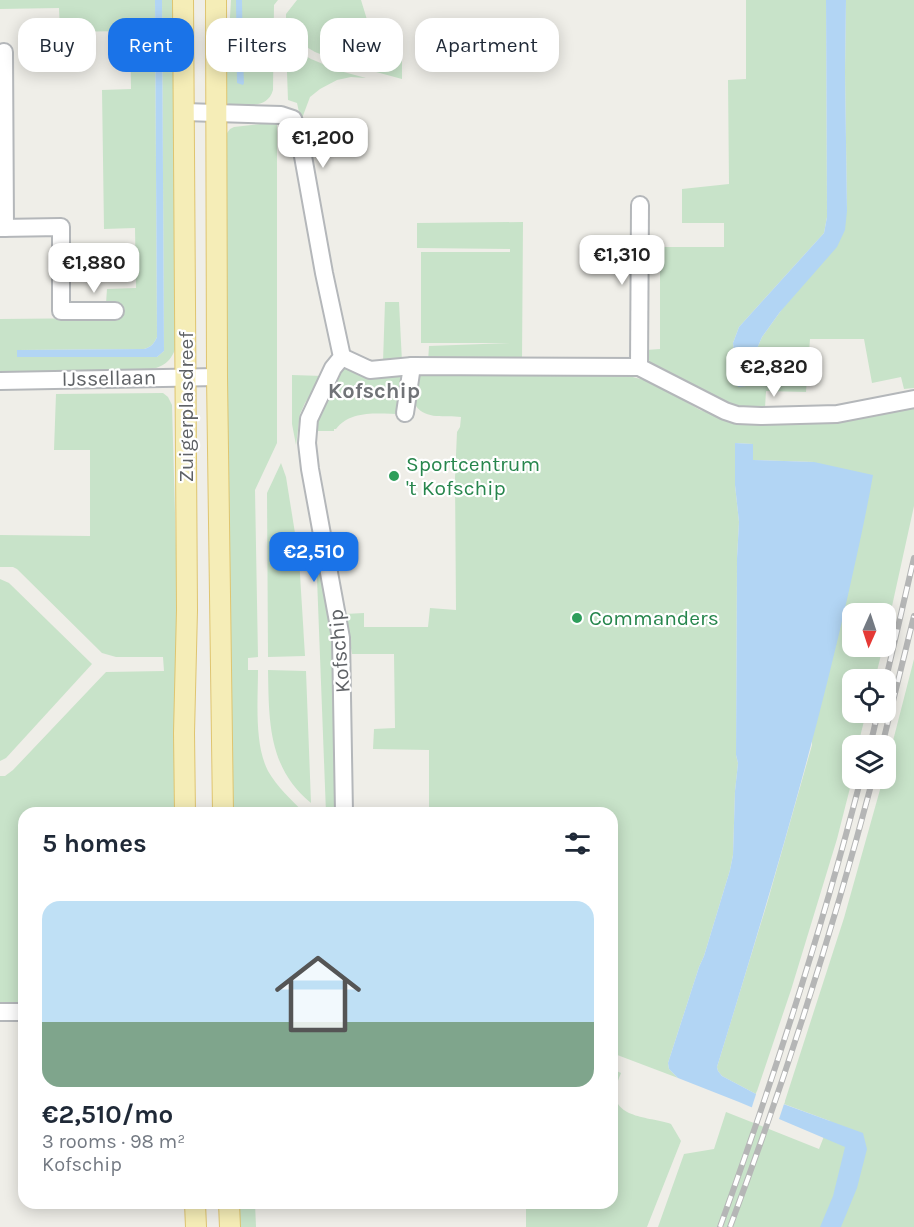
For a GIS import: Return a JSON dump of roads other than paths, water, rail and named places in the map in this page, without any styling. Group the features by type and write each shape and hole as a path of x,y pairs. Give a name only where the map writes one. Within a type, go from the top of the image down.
{"main road":[{"name":"Zuigerplasdreef","path":"183,0 187,609 185,807"},
{"name":"Zuigerplasdreef","path":"216,0 217,377 223,807"},
{"path":"195,1209 196,1227"},
{"path":"229,1209 230,1227"}],"street":[{"path":"4,52 2,228 61,227 61,311 115,311"},
{"path":"184,112 281,115 292,119 299,134 342,357 370,370 412,366 639,367 725,411 761,416 837,414 914,399"},
{"path":"639,367 640,205"},
{"name":"Kofschip","path":"342,357 333,368 309,419 307,443 341,638 344,807"},
{"path":"405,413 412,366"},
{"name":"IJssellaan","path":"0,381 217,377"},
{"path":"0,1012 18,1012"}],"water":[{"path":"155,0 162,0 162,18 155,18"},
{"path":"236,0 242,0 242,18 236,18"},
{"path":"826,0 846,0 847,211 845,230 837,247 780,312 762,337 756,351 755,385 738,387 733,343 739,327 824,233 827,217"},
{"path":"155,72 162,72 164,351 157,357 17,357 17,350 144,349 152,345 157,337"},
{"path":"237,72 244,72 243,85 237,83"},
{"path":"735,443 753,444 753,460 814,462 873,475 848,595 846,603 842,603 842,621 819,714 770,891 717,1067 722,1076 756,1094 863,1133 867,1149 857,1188 841,1227 820,1227 833,1196 845,1147 678,1078 669,1069 668,1063 704,956 733,855 738,763 736,755 739,522 735,485"}],"railway":[{"path":"888,669 914,558"},
{"path":"885,735 914,616"},
{"path":"873,735 875,723"},
{"path":"720,1227 796,1004 858,789"},
{"path":"730,1227 807,1004 842,892 870,789"}],"place":[{"name":"Sportcentrum 't Kofschip","path":"394,476"},
{"name":"Commanders","path":"577,618"}],"district":[{"name":"Kofschip","path":"374,391"}]}
